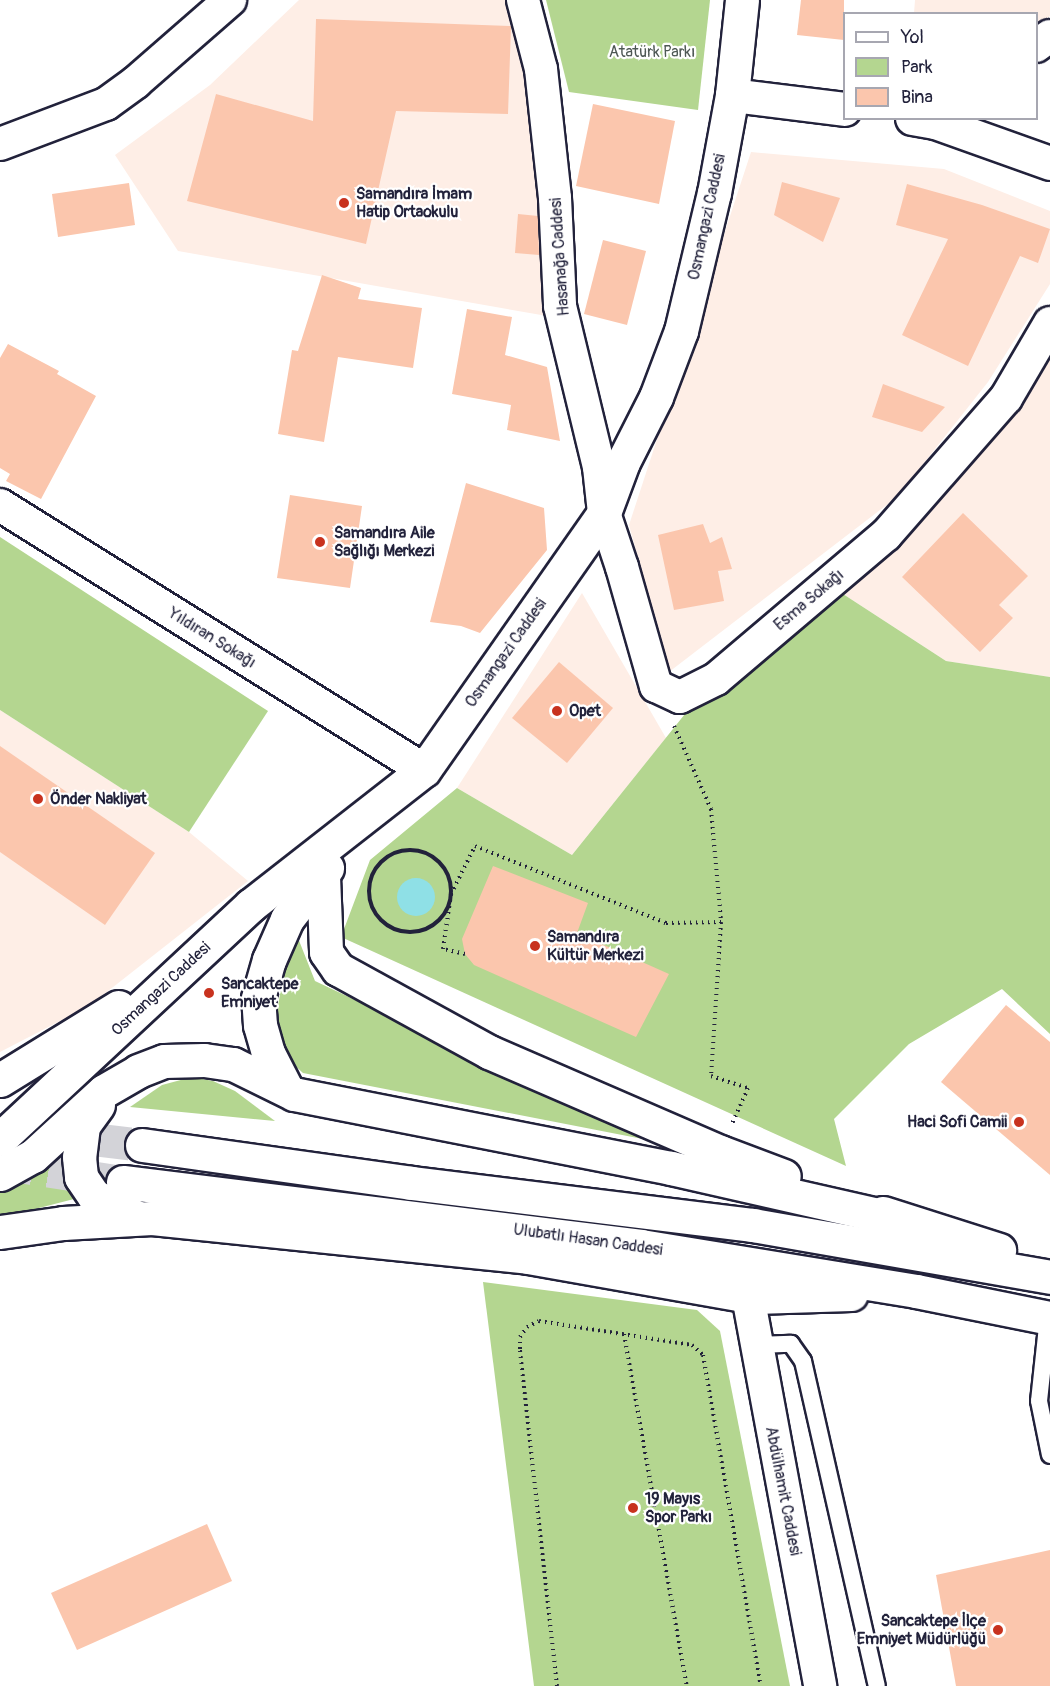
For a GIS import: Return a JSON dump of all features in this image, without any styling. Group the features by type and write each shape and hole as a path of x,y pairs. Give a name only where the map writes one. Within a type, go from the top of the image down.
{"main road":[{"name":"Osmangazi Caddesi","path":"0,1139 251,905 424,770 604,513 622,462 656,397 681,332 714,193 732,95 742,0"},
{"path":"732,95 843,109"},
{"path":"929,120 1050,163"},
{"path":"287,1090 268,1053 260,1025 258,998 269,960 287,919 323,876 352,826"},
{"path":"323,876 326,952 338,969 489,1052 720,1152 904,1221 1050,1265"},
{"path":"0,1080 103,1018 251,905"},
{"path":"0,1174 33,1156 109,1089 138,1071 164,1061 204,1060 233,1064 287,1090 385,1113 671,1168 904,1221"},
{"path":"109,1089 83,1126 79,1157 81,1177 94,1196 140,1219"},
{"name":"Ulubatlı Hasan Caddesi","path":"142,1145 399,1181 753,1225 1050,1277"},
{"name":"Ulubatlı Hasan Caddesi","path":"123,1182 641,1246 916,1291 1049,1317"},
{"path":"0,1232 63,1223 153,1218 528,1257 748,1296 916,1291"}],"street":[{"name":"Hasanağa Caddesi","path":"523,0 541,69 555,198 561,306 599,467 604,513"},
{"path":"0,144 106,104 136,82 222,2"},
{"name":"Esma Sokağı","path":"656,686 680,697 716,679 886,535 1006,398 1050,323"},
{"name":"Yıldıran Sokağı","path":"0,505 424,770"},
{"path":"604,513 656,686"},
{"name":"Abdülhamit Caddesi","path":"748,1296 820,1686"}],"lane":[{"path":"1049,1317 1039,1401 1050,1455"},
{"path":"756,1345 791,1344 803,1361 877,1686"}],"path":[{"path":"656,686 711,808 721,921 711,1076 748,1088 720,1152"},
{"path":"465,954 443,949 451,894 450,881 436,859 425,852 412,850 388,856 378,865 372,876 369,890 371,904 388,926 402,931 415,932 429,927 440,919 448,908 451,894 475,846 666,923 721,921"},
{"path":"557,1686 520,1337 526,1327 539,1321 692,1345 703,1355 761,1686"},
{"path":"624,1334 687,1686"}],"shaded area":[{"name":"Samandıra İmam Hatip Ortaokulu","path":"299,0 508,0 532,87 547,316 178,251 115,155 210,85"},
{"path":"915,0 1050,0 1050,16 1038,25 1038,12 914,12"},
{"path":"751,152 944,169 1050,211 1050,284 988,382 897,497 669,672 629,525"},
{"path":"1050,352 1050,677 946,661 843,594 1019,404"},
{"name":"Opet","path":"582,593 666,738 572,855 457,788"},
{"path":"0,710 189,832 248,881 89,1006 0,1052"}],"green space":[{"name":"Atatürk Parkı","path":"546,0 710,0 698,110 569,92"},
{"path":"0,537 268,711 189,832 0,710"},
{"path":"843,594 946,661 1050,677 1050,1034 1002,989 909,1044 834,1119 846,1166 341,937 370,860 457,788 572,855 717,674"},
{"path":"298,938 315,981 653,1141 303,1073 280,1052 276,1017 285,966"},
{"path":"192,1077 213,1081 235,1091 275,1121 130,1107 162,1085"},
{"path":"69,1143 74,1199 0,1218 0,1182"},
{"name":"19 Mayıs Spor Parkı","path":"483,1282 697,1310 720,1331 790,1686 534,1686"}],"water":[{"path":"416,878 430,883 435,897 430,911 416,916 402,911 397,897 402,883"}],"building":[{"path":"801,0 844,0 843,40 797,35"},
{"path":"316,19 511,26 508,114 396,111 366,244 187,201 216,94 313,121"},
{"path":"593,104 675,121 659,204 576,186"},
{"path":"782,182 840,198 823,242 774,215"},
{"path":"129,183 135,225 58,237 52,194"},
{"path":"907,184 982,205 1050,229 1038,263 1020,256 968,366 902,335 948,239 896,225"},
{"path":"518,214 538,216 539,255 515,253"},
{"path":"603,240 646,251 627,325 584,314"},
{"path":"322,275 361,288 358,299 422,308 413,368 338,357 324,442 278,434 292,350 298,351"},
{"path":"467,309 512,317 505,355 547,367 560,441 507,430 511,405 452,394"},
{"path":"8,344 59,371 57,374 96,396 41,499 6,481 10,474 0,468 0,358"},
{"path":"883,384 945,407 922,432 872,417"},
{"path":"466,483 544,508 547,550 480,633 461,626 430,622"},
{"name":"Samandıra Aile Sağlığı Merkezi","path":"290,495 362,506 350,588 277,578"},
{"path":"963,513 1028,576 999,605 1013,618 980,652 902,577"},
{"path":"703,524 710,543 722,537 732,569 718,571 724,601 674,610 658,535"},
{"path":"559,662 613,708 567,763 512,718"},
{"name":"Önder Nakliyat","path":"0,746 155,853 105,925 0,852"},
{"name":"Samandıra Kültür Merkezi","path":"493,866 588,903 577,933 669,974 636,1037 474,965 465,954 462,939"},
{"name":"Haci Sofi Camii","path":"1006,1005 1050,1042 1050,1175 941,1082"},
{"path":"207,1524 232,1581 77,1650 51,1593"},
{"name":"Sancaktepe İlçe Emniyet Müdürlüğü","path":"1050,1550 1050,1686 956,1686 936,1575"}],"tunnel":[{"path":"0,1128 142,1145"},
{"path":"0,1163 123,1182"}],"place":[{"name":"Samandıra İmam Hatip Ortaokulu","path":"344,203"},
{"name":"Samandıra Aile Sağlığı Merkezi","path":"320,542"},
{"name":"Opet","path":"557,711"},
{"name":"Önder Nakliyat","path":"38,799"},
{"name":"Samandıra Kültür Merkezi","path":"535,946"},
{"name":"Sancaktepe Emniyet","path":"209,993"},
{"name":"Haci Sofi Camii","path":"1019,1122"},
{"name":"19 Mayıs Spor Parkı","path":"633,1508"},
{"name":"Sancaktepe İlçe Emniyet Müdürlüğü","path":"998,1630"}]}
